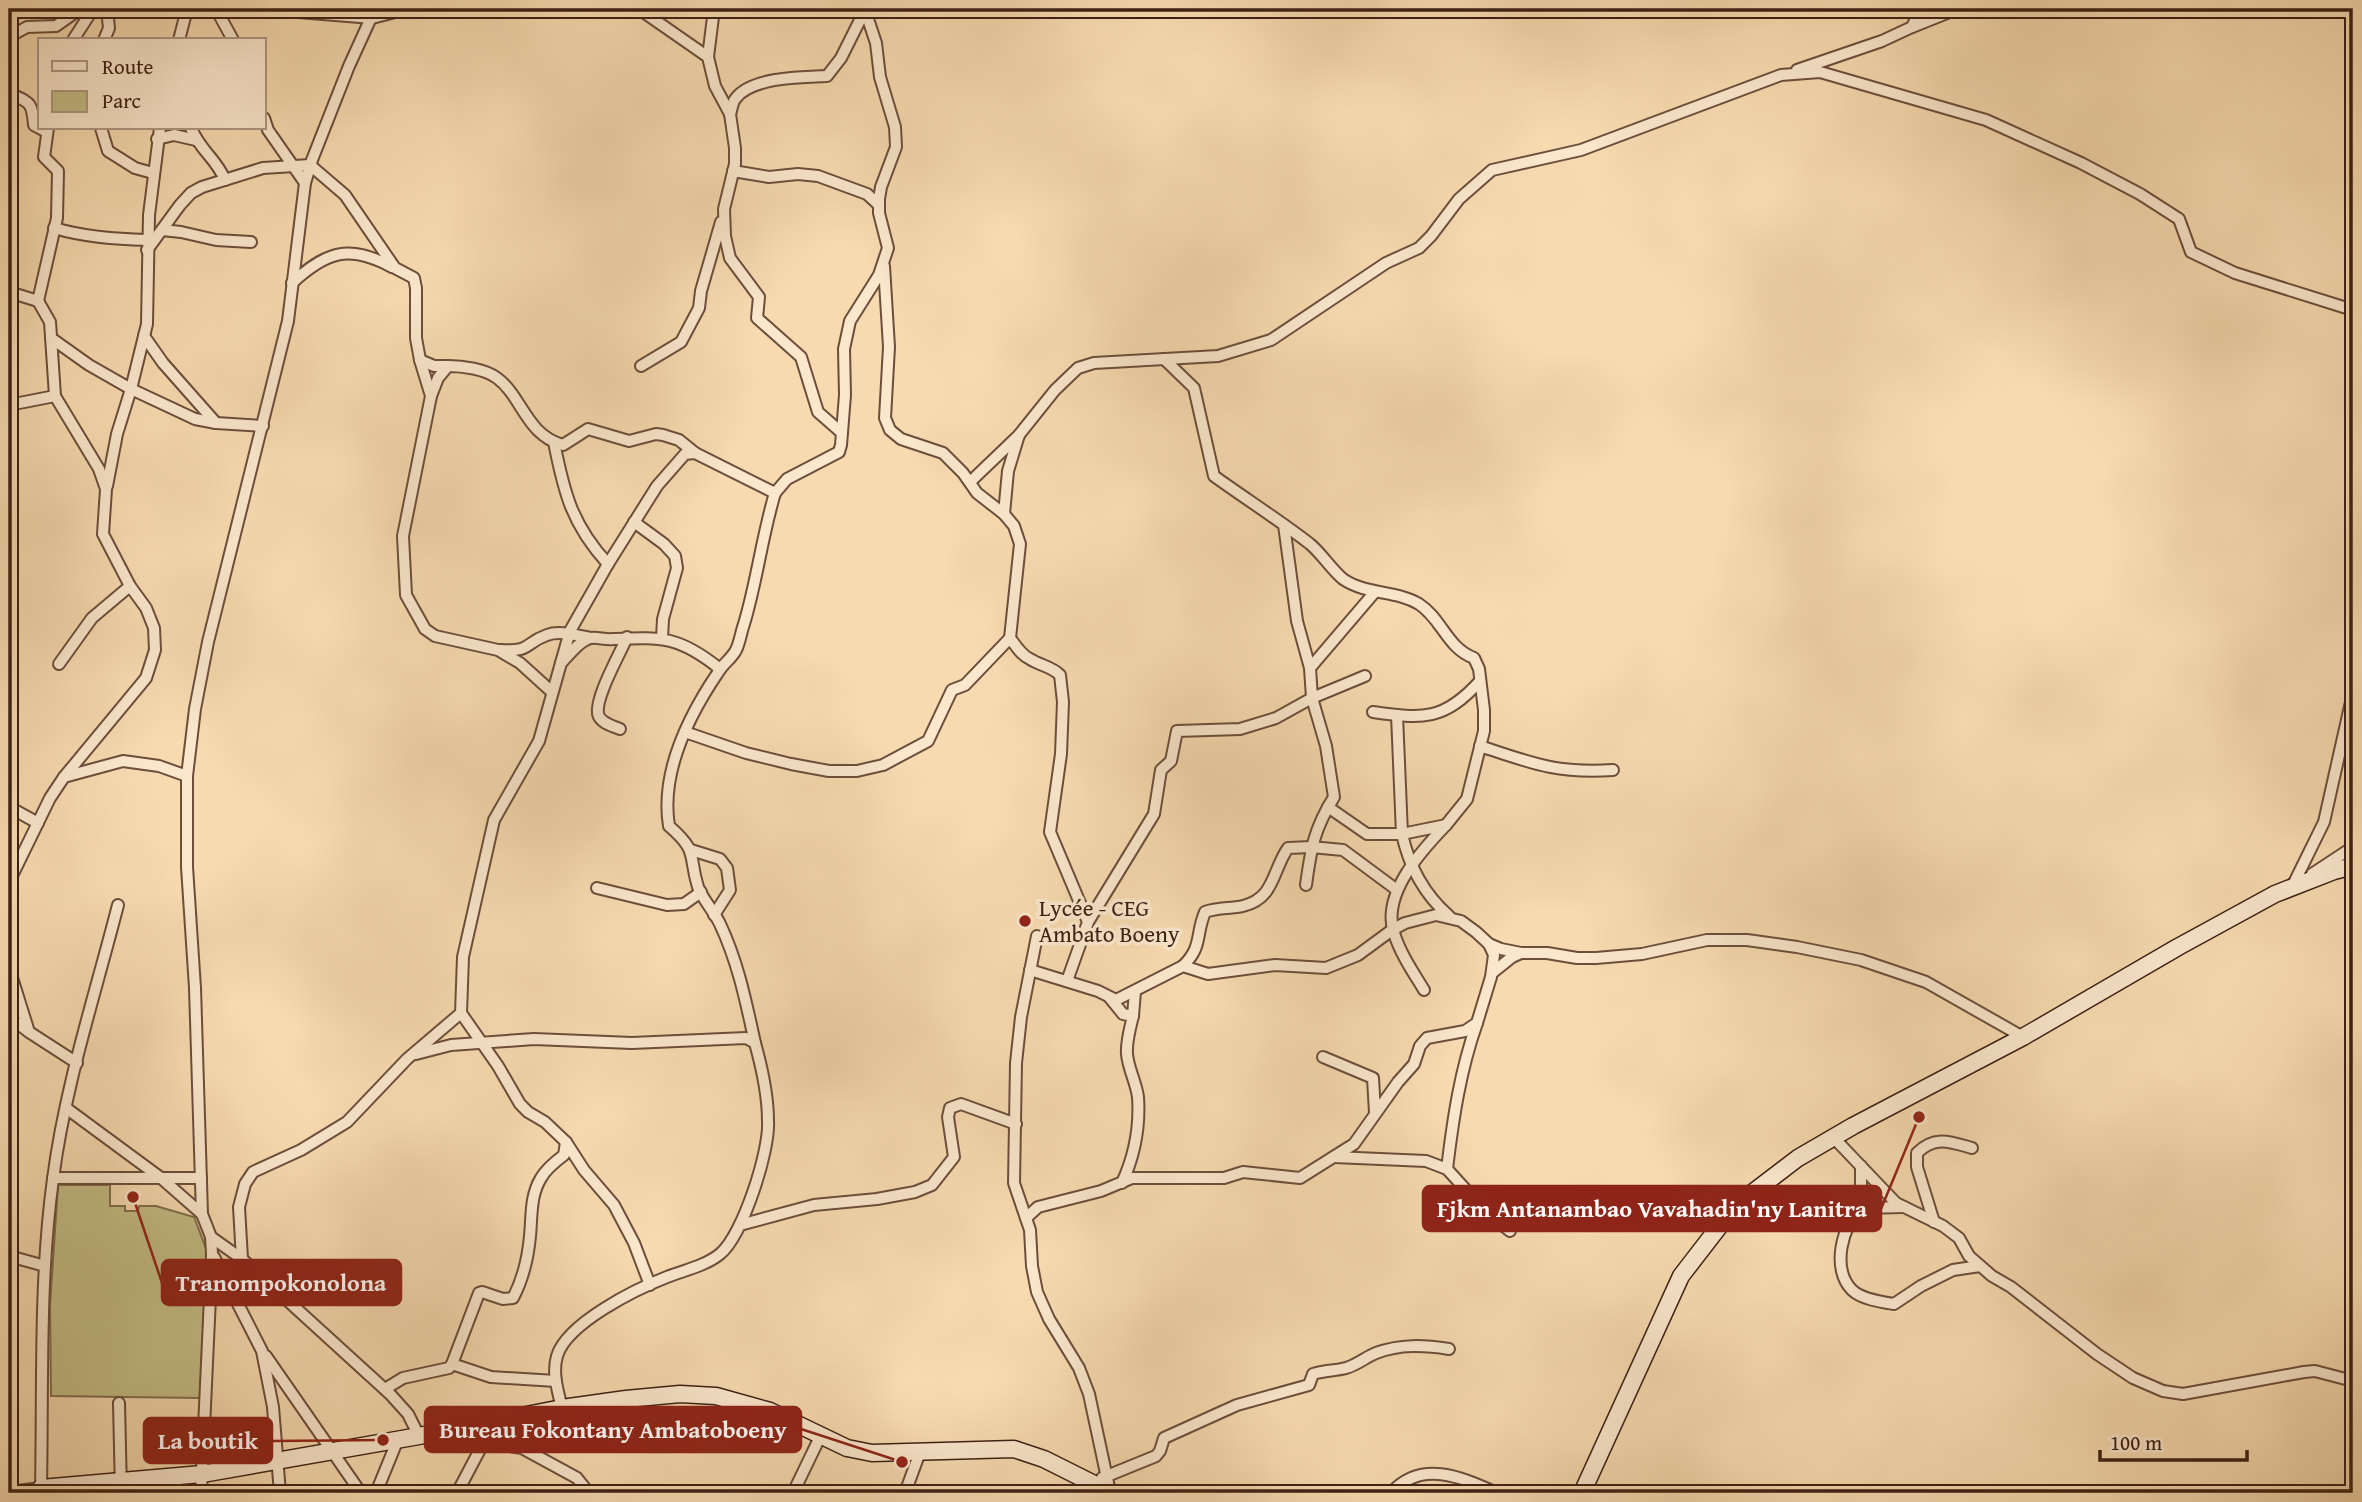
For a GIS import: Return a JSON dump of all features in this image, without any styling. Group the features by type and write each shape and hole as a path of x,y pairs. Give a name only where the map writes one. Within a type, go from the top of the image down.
{"street":[{"path":"9,37 27,27 56,26 80,9"},
{"path":"74,38 93,9"},
{"path":"105,38 109,28 107,9"},
{"path":"180,38 187,9"},
{"path":"216,9 232,38"},
{"path":"286,11 373,13 407,9"},
{"path":"639,9 708,57"},
{"path":"641,366 681,342 699,308 701,291 733,171 735,148 730,114 715,86 708,57 714,9"},
{"path":"730,114 734,99 749,88 775,81 827,76 841,58 865,9"},
{"path":"562,1408 556,1381 557,1355 570,1335 622,1299 708,1262 722,1252 740,1225 767,1144 769,1122 763,1071 739,972 715,915 701,892 691,850 685,839 669,826 667,794 674,757 694,712 720,669 736,651 752,598 765,525 775,493 787,479 839,452 844,349 850,321 879,275 888,248 879,205 881,187 897,147 895,127 880,76 876,43 865,9"},
{"path":"1912,27 1920,9"},
{"path":"970,482 1019,435 1055,390 1077,368 1094,363 1218,356 1271,340 1386,262 1419,248 1459,199 1492,170 1581,150 1781,75 1882,41 1957,9"},
{"path":"201,1493 212,1254 211,1237 202,1214 195,988 187,867 187,776 195,709 208,642 288,321 304,183 349,66 373,13"},
{"path":"1781,75 1820,72 1986,120 2081,163 2140,194 2179,219 2191,252 2235,273 2353,310"},
{"path":"9,93 30,103 34,125 38,127"},
{"path":"266,124 304,183"},
{"path":"47,130 44,157 58,171 59,194 38,301 50,322 55,396 99,469 106,489"},
{"path":"102,130 108,151 135,168 153,173"},
{"path":"192,130 198,146 219,166 225,180"},
{"path":"9,882 50,798 64,777 146,678 155,650 154,628 146,608 130,586 103,534 106,489 117,434 147,324 147,245 158,133 196,140"},
{"path":"147,245 191,193 263,168 310,165 345,195 395,268"},
{"path":"733,171 769,177 798,174 818,176 867,194 879,205"},
{"path":"724,209 724,236 730,258 758,297 757,318 801,358 818,412 842,433"},
{"path":"54,228 77,235 147,245"},
{"path":"162,230 216,240 251,242"},
{"path":"292,283 313,264 326,257 363,253 414,278 416,338 431,396"},
{"path":"685,732 746,753 829,771 858,771 883,765 928,740 952,690 965,685 1010,638 1020,544 1014,526 1004,514 977,493 943,453 901,439 890,430 885,418 889,347 883,262"},
{"path":"9,292 38,301"},
{"path":"144,336 163,363 216,423"},
{"path":"51,338 89,365 131,389 195,419 263,426"},
{"path":"1164,359 1195,388 1214,476 1312,546 1344,579 1374,593 1399,596 1416,602 1434,615 1444,634 1462,654 1474,659 1485,710 1484,732 1467,799 1411,862 1397,890 1392,930 1424,990"},
{"path":"420,360 434,366 476,369 497,378 525,416 554,442 563,444 588,429 629,441 656,434 663,435 679,440 695,453 775,493"},
{"path":"448,366 438,378 431,396 403,536 406,595 425,629 435,636 498,650 524,650 546,635 613,639 662,638 687,647 720,669"},
{"path":"9,405 55,396"},
{"path":"1004,514 1008,471 1019,435"},
{"path":"554,442 568,501 576,522 608,564"},
{"path":"650,1285 634,1244 614,1205 584,1170 566,1142 520,1104 498,1066 461,1013 463,957 494,820 539,741 569,635 608,564 657,486 685,454 695,453"},
{"path":"634,522 664,544 674,556 677,568 663,620 662,638"},
{"path":"1284,525 1297,621 1310,668 1312,698 1326,746 1334,797 1319,821 1311,847 1306,885"},
{"path":"59,664 92,618 130,586"},
{"path":"1310,668 1374,593"},
{"path":"620,729 602,721 598,715 599,700 627,637"},
{"path":"559,665 579,645 591,638"},
{"path":"1010,638 1020,652 1052,667 1060,675 1063,702 1061,754 1050,832 1088,922"},
{"path":"498,650 520,663 552,692"},
{"path":"1067,981 1088,922 1154,814 1161,770 1171,761 1177,731 1240,729 1276,718 1312,698 1365,676"},
{"path":"1373,712 1436,715 1452,708 1480,681"},
{"path":"2292,887 2324,822 2353,693"},
{"path":"1398,715 1402,834 1405,851 1426,893 1453,919"},
{"path":"1480,746 1545,768 1582,772 1613,770"},
{"path":"64,777 124,761 159,766 187,776"},
{"path":"9,807 38,823"},
{"path":"1328,807 1367,834 1402,834 1446,825"},
{"path":"2292,887 2353,847"},
{"path":"1030,970 1098,991 1116,1000 1183,967 1195,954 1205,912 1254,903 1266,894 1288,848 1343,850 1397,890"},
{"path":"691,850 720,859 727,868 730,890 715,915"},
{"path":"1582,1493 1681,1276 1735,1206 1798,1158 1833,1137 2023,1037 2178,947 2275,894 2353,866"},
{"path":"597,888 667,905 684,904 701,892"},
{"path":"41,1491 45,1266 53,1178 66,1108 118,905"},
{"path":"1183,967 1208,974 1275,965 1326,968 1358,955 1405,923 1436,915 1468,926 1489,944 1501,949 1577,958 1642,954 1707,940 1747,940 1861,960 1926,982 2023,1037"},
{"path":"1037,936 1021,1017 1016,1063 1014,1183 1030,1230 1037,1292 1089,1394 1100,1479 1111,1493"},
{"path":"1447,1169 1456,1097 1465,1058 1492,973 1494,956 1489,944"},
{"path":"1492,973 1521,953"},
{"path":"9,968 29,1032"},
{"path":"1122,1182 1134,1146 1138,1113 1137,1094 1127,1052 1135,991"},
{"path":"1110,998 1123,1014 1133,1016"},
{"path":"242,1259 239,1207 245,1184 253,1172 301,1150 339,1128 413,1055 461,1013"},
{"path":"9,1017 77,1063"},
{"path":"1026,1218 1038,1207 1101,1191 1132,1178 1224,1178 1243,1172 1300,1178 1354,1144 1414,1064 1420,1046 1427,1038 1465,1031 1477,1023"},
{"path":"413,1055 452,1045 534,1039 632,1043 746,1038 755,1043"},
{"path":"1324,1057 1373,1078 1375,1113"},
{"path":"740,1225 814,1205 877,1199 915,1192 932,1185 954,1157 948,1117 950,1108 961,1104 1016,1124"},
{"path":"66,1108 161,1178 202,1214"},
{"path":"1833,1137 1896,1203 1959,1238 1969,1256 1980,1266 2124,1372 2163,1391 2183,1394 2315,1371 2353,1381"},
{"path":"1934,1222 1917,1167 1917,1153 1926,1144 1939,1141 1972,1148"},
{"path":"385,1389 404,1377 449,1368 479,1293 503,1299 513,1298 521,1283 527,1260 530,1213 535,1192 541,1177 564,1155 566,1142"},
{"path":"1334,1157 1426,1161 1447,1169 1486,1212 1510,1231"},
{"path":"1861,1167 1861,1208"},
{"path":"53,1178 201,1178"},
{"path":"1906,1208 1861,1208 1852,1216 1844,1236 1840,1263 1844,1278 1852,1291 1894,1304 1921,1286 1953,1270 1980,1266"},
{"path":"211,1237 242,1259 385,1389 408,1414 419,1436"},
{"path":"212,1254 262,1351 361,1493"},
{"path":"9,1256 45,1266"},
{"path":"9,1492 121,1488 332,1452 562,1408 680,1394 716,1395 770,1411 847,1448 872,1452 1014,1449 1100,1479 1156,1456 1164,1438 1237,1405 1309,1385 1313,1374 1321,1371 1347,1368 1395,1348 1416,1345 1449,1349"},
{"path":"262,1351 273,1407 280,1493"},
{"path":"452,1364 491,1377 556,1381"},
{"path":"119,1403 121,1488"},
{"path":"457,1493 495,1421"},
{"path":"793,1493 820,1437"},
{"path":"376,1493 398,1438"},
{"path":"483,1443 522,1448 576,1478 589,1493"},
{"path":"905,1493 920,1452"},
{"path":"1391,1493 1414,1475 1447,1475 1497,1493"}],"green space":[{"path":"58,1185 110,1185 110,1206 125,1206 125,1211 138,1211 139,1206 156,1206 194,1217 207,1251 200,1398 51,1396 50,1305"}],"place":[{"name":"Lycée - CEG Ambato Boeny","path":"1025,921"},
{"name":"Fjkm Antanambao Vavahadin'ny Lanitra","path":"1919,1117"},
{"name":"Tranompokonolona","path":"133,1197"},
{"name":"La boutik","path":"383,1440"},
{"name":"Bureau Fokontany Ambatoboeny","path":"902,1462"}]}
